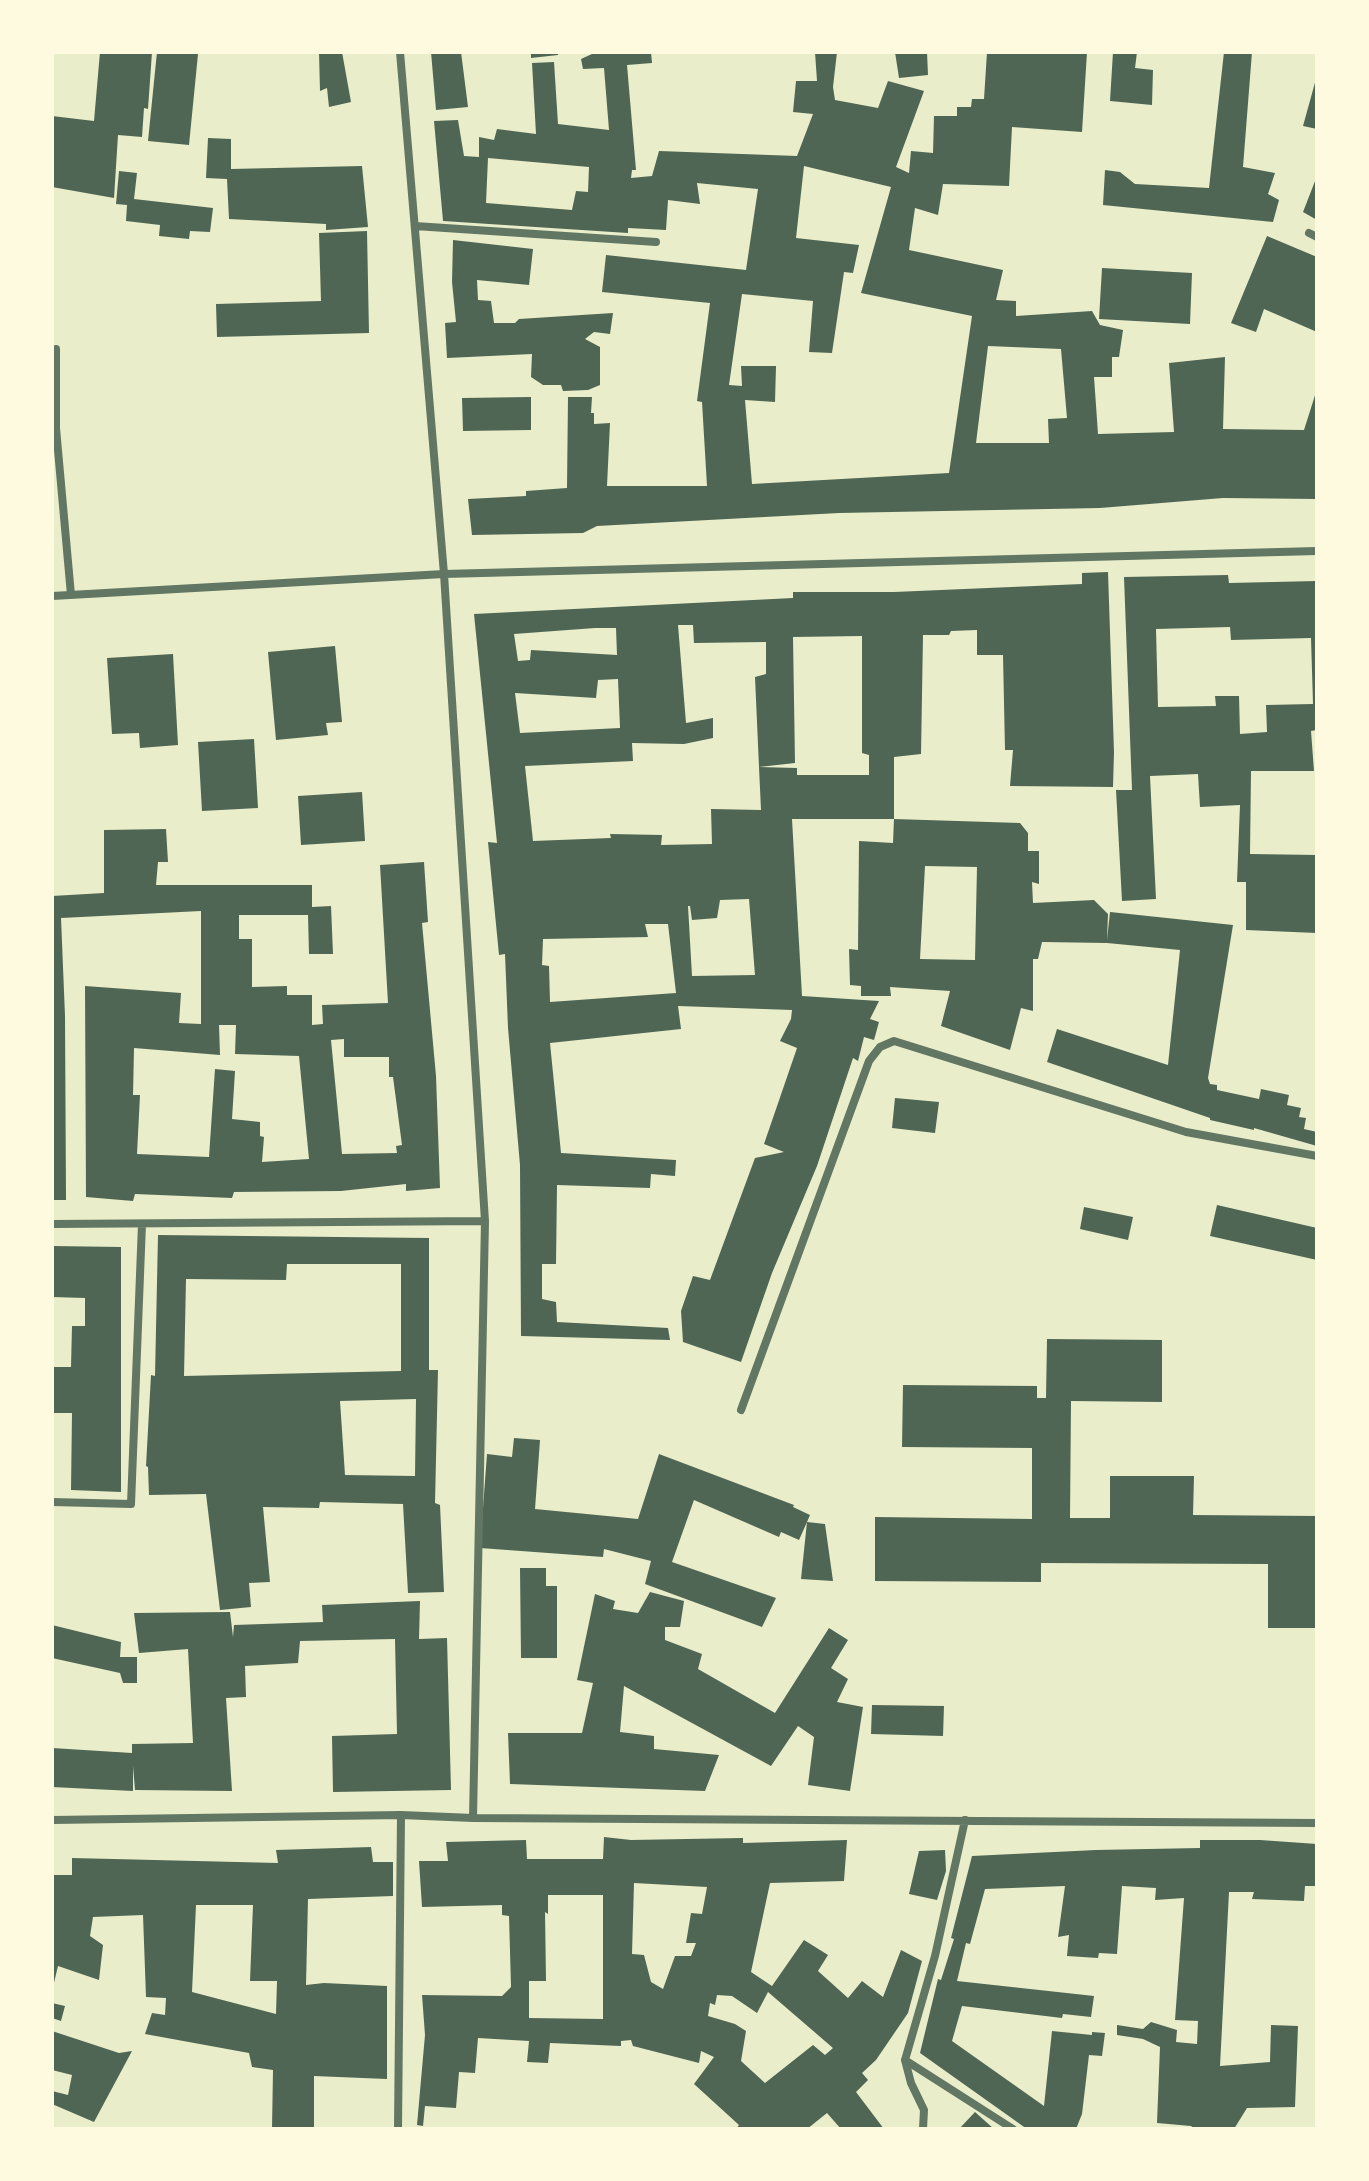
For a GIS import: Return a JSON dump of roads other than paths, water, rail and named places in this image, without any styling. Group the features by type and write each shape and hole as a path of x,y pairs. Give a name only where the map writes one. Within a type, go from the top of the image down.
{"street":[{"path":"400,52 444,574 485,1221 473,1818"},
{"path":"415,226 656,242"},
{"path":"56,349 56,428 71,595"},
{"path":"52,596 444,574 1317,551"},
{"path":"741,1410 869,1061 880,1047 894,1041 1186,1132 1317,1156"},
{"path":"52,1224 485,1221"},
{"path":"52,1502 131,1504 142,1224"},
{"path":"398,2129 401,1815"},
{"path":"52,1820 401,1815 1317,1823"},
{"path":"923,2129 924,2110 911,2083 905,2060 935,1956 965,1820"},
{"path":"905,2060 1013,2129"}]}
